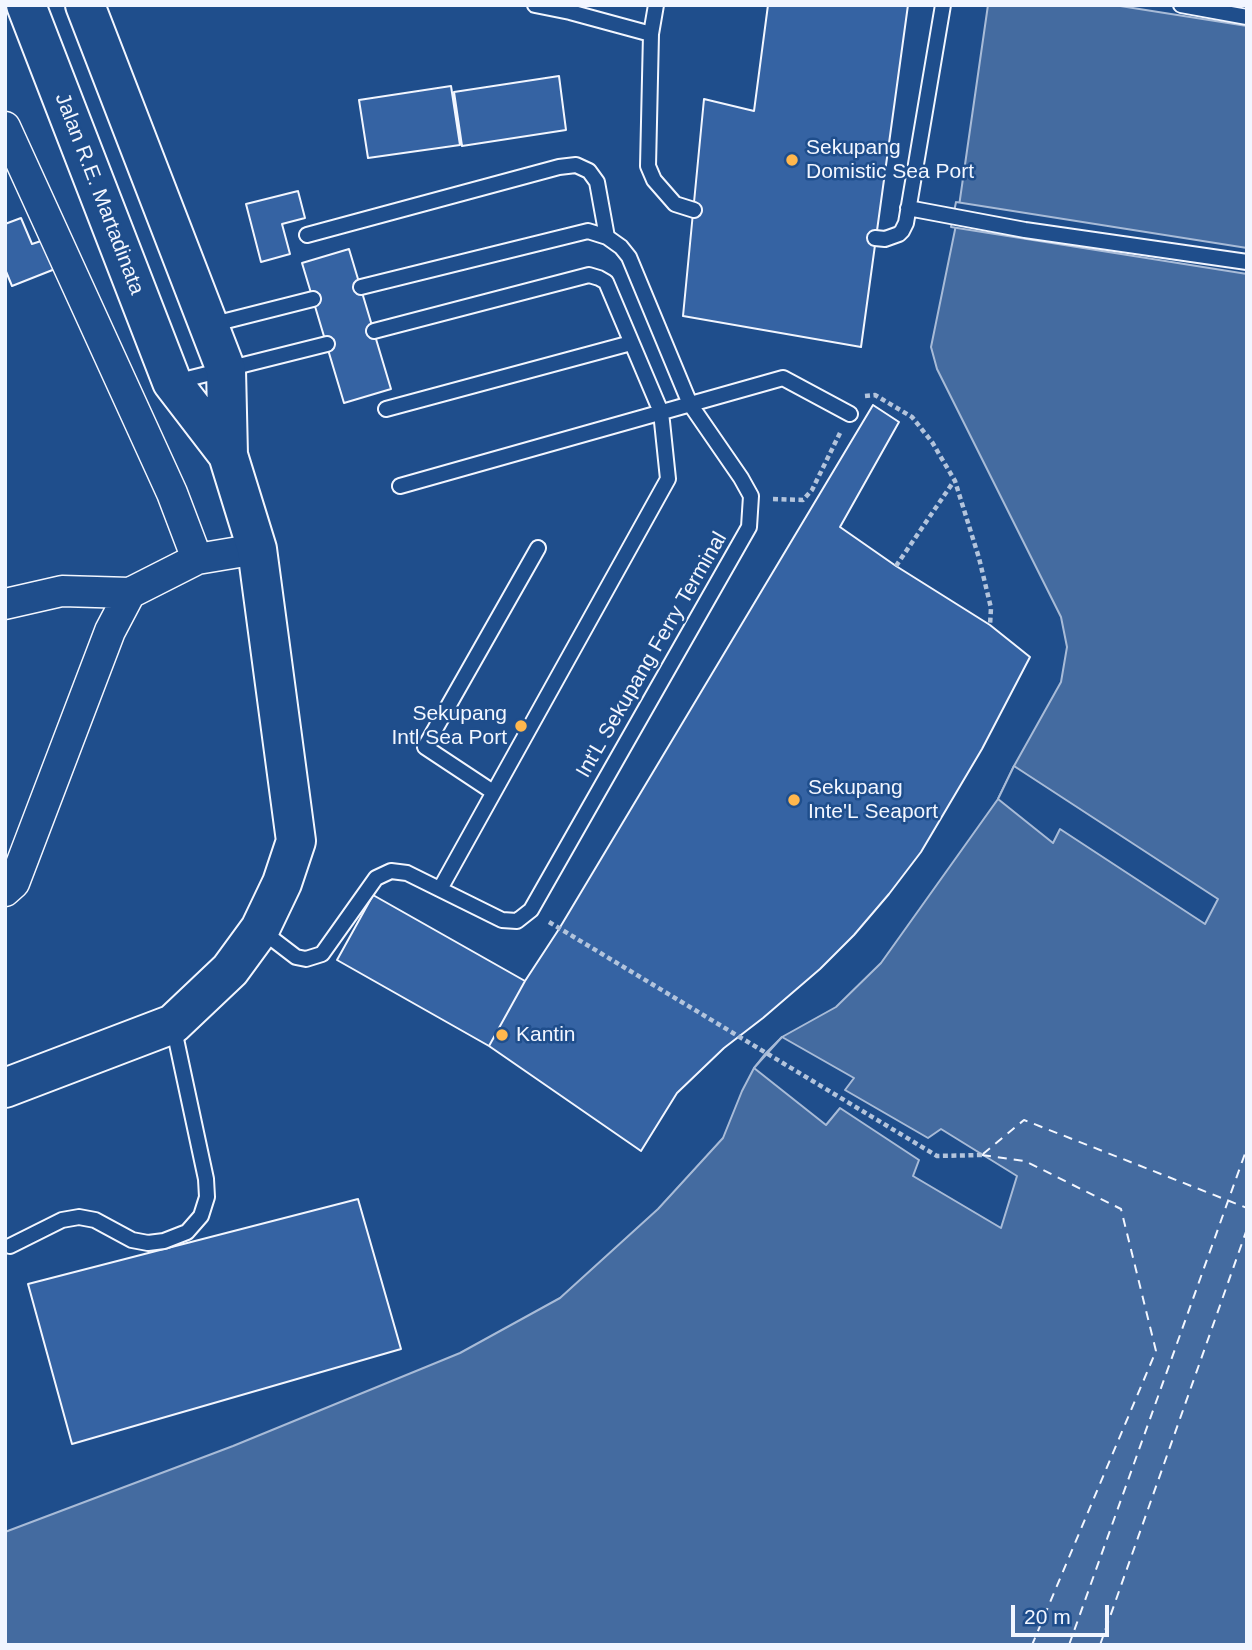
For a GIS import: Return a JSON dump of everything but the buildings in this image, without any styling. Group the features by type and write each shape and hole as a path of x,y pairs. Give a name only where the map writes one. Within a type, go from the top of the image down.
{"street":[{"name":"Jalan R.E. Martadinata","path":"26,5 172,383 228,455"},
{"path":"5,1088 173,1024 230,970 260,929 282,883 296,841 257,549 228,455 226,370 85,5"},
{"path":"5,127 172,493 197,559"},
{"path":"5,604 62,591 130,593 197,559 257,549"},
{"path":"5,891 14,883 110,631 130,593"}],"lane":[{"path":"536,5 651,34"},
{"path":"656,5 651,34 648,166 654,180 675,204 694,210"},
{"path":"875,238 886,239 902,232 906,223 943,5"},
{"path":"1181,5 1247,17"},
{"path":"307,235 559,167 576,165 589,172 597,182 607,237"},
{"path":"908,208 1026,230 1247,262"},
{"path":"360,287 588,231 607,237 629,257 690,404 751,496"},
{"path":"374,331 589,275 606,282 661,412 667,479 440,889"},
{"path":"209,325 313,299"},
{"path":"386,409 631,343"},
{"path":"172,383 327,344"},
{"path":"400,486 783,378 850,414"},
{"name":"Int'L Sekupang Ferry Terminal","path":"531,909 749,527 751,496"},
{"path":"494,793 425,747 538,548"},
{"path":"260,929 296,957 306,959 323,954 376,878 391,872 407,873 502,920 517,921 531,909"},
{"path":"10,1246 62,1220 79,1217 95,1220 132,1240 148,1243 164,1241 187,1232 201,1216 207,1197 206,1178 173,1024"}],"path":[{"path":"751,496 803,500 812,489 860,396 874,395 892,404 912,417 932,442 955,481 988,595 991,608 990,625"},
{"path":"896,566 955,481"},
{"path":"531,909 719,1026 937,1156 982,1155"}],"water":[{"path":"988,5 1247,5 1247,1645 5,1645 5,1532 233,1446 460,1353 560,1298 658,1209 723,1138 742,1091 765,1054 782,1037 836,1007 881,963 998,799 1061,682 1067,647 1061,617 937,369 931,347 957,220"}],"pier":[{"path":"1114,5 1247,5 1247,26"},
{"path":"956,202 1247,248 1247,274 951,227"},
{"path":"1014,766 1218,899 1205,924 1060,829 1053,843 998,799"},
{"path":"782,1037 854,1078 845,1090 928,1138 941,1129 1017,1176 1001,1228 913,1176 919,1160 840,1108 826,1125 754,1068"}],"ferry route":[{"path":"983,1154 1024,1120 1247,1208"},
{"path":"1069,1645 1247,1148"},
{"path":"982,1155 1025,1161 1121,1209 1156,1351 1032,1645"},
{"path":"1100,1645 1247,1229"}],"place":[{"name":"Sekupang Domistic Sea Port","path":"792,160"},
{"name":"Sekupang Intl Sea Port","path":"521,726"},
{"name":"Sekupang Inte'L Seaport","path":"794,800"},
{"name":"Kantin","path":"502,1035"}]}
